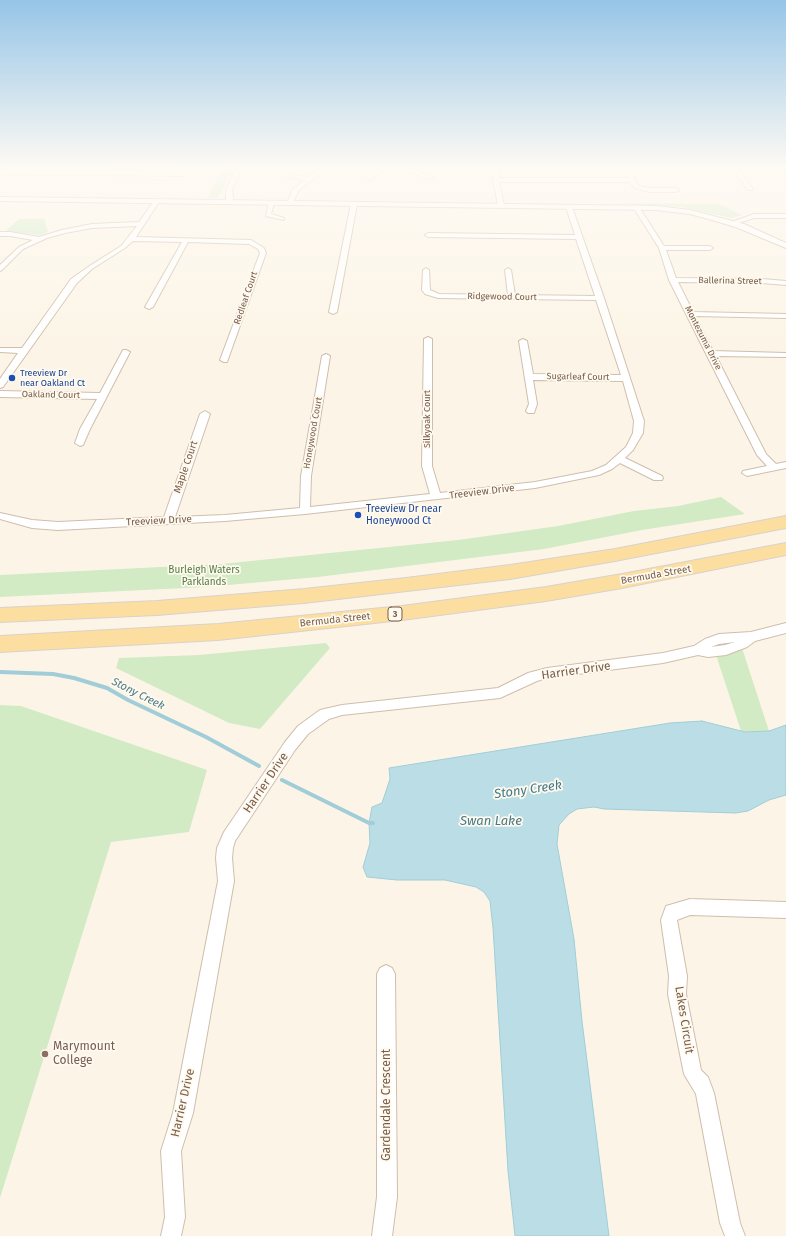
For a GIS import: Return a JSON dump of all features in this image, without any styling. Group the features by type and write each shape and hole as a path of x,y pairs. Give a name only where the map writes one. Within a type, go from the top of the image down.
{"main road":[{"path":"0,615 157,608 311,595 406,585 510,572 615,555 786,522"},
{"name":"Bermuda Street","path":"0,644 218,632 402,613 546,594 614,583 786,549"}],"street":[{"path":"0,269 21,248 38,239 64,231 88,227"},
{"path":"0,385 74,281 90,268 123,247 140,227"},
{"path":"333,312 350,227"},
{"name":"Treeview Drive","path":"0,516 32,524 58,526 168,521 305,511 535,485 595,473 609,467 630,448 638,433 639,421 576,227"},
{"name":"Montezuma Drive","path":"648,227 662,248 673,280 762,455 773,468"},
{"path":"741,227 786,246"},
{"path":"0,234 10,234 38,239"},
{"path":"428,235 579,237"},
{"name":"Redleaf Court","path":"131,239 246,241 255,243 263,250 224,360"},
{"path":"149,307 186,240"},
{"path":"662,248 710,248"},
{"name":"Ridgewood Court","path":"426,270 426,290 435,295 600,298"},
{"path":"508,270 512,297"},
{"name":"Ballerina Street","path":"673,280 762,281 786,283"},
{"path":"690,314 786,316"},
{"name":"Silkyoak Court","path":"428,339 427,466 436,497"},
{"path":"523,341 533,404 531,411"},
{"path":"0,350 24,351"},
{"path":"80,443 102,396 126,352"},
{"path":"710,353 786,355"},
{"name":"Honeywood Court","path":"305,511 306,476 326,356"},
{"name":"Sugarleaf Court","path":"529,377 626,378"},
{"name":"Oakland Court","path":"0,394 102,396"},
{"name":"Maple Court","path":"168,521 205,414"},
{"path":"619,459 658,478"},
{"path":"747,473 786,465"},
{"name":"Harrier Drive","path":"170,1236 175,1217 171,1151 184,1106 226,881 224,858 225,848 229,837 290,746 303,730 325,714 342,710 500,693 533,677 547,673 663,658 698,650 708,652 726,650 743,644 751,637 786,628"},
{"name":"Lakes Circuit","path":"735,1236 730,1223 705,1093 701,1084 693,1074 677,994 678,976 669,920 672,912 690,907 786,910"},
{"name":"Gardendale Crescent","path":"382,1236 388,1197 386,974"}],"green space":[{"path":"11,227 46,227 48,232 40,235 6,231"},
{"name":"Burleigh Waters Parklands","path":"721,497 745,514 642,530 544,549 318,577 206,587 0,597 0,575 221,564 458,540 558,526 634,511 678,506"},
{"path":"326,643 330,648 260,729 229,723 116,668 119,658 199,655"},
{"path":"742,648 769,731 741,731 716,655"},
{"name":"Marymount College","path":"0,705 21,706 207,770 189,832 111,842 0,1198"}],"water":[{"name":"Swan Lake","path":"702,721 745,732 769,731 786,725 786,795 769,800 748,811 736,813 604,809 594,807 577,809 569,814 559,825 557,844 574,939 582,1021 609,1236 515,1236 508,1171 490,901 484,892 476,887 445,880 397,880 367,877 363,867 370,843 369,823 372,807 382,803 390,779 389,768 670,723"}],"waterway":[{"name":"Stony Creek","path":"0,672 53,674 74,678 107,688 128,700 206,737 259,766"},
{"name":"Stony Creek","path":"282,780 369,823 373,823"}],"place":[{"name":"Treeview Dr near Oakland Ct","path":"12,378"},
{"name":"Treeview Dr near Honeywood Ct","path":"358,515"},
{"name":"Marymount College","path":"45,1054"}]}
